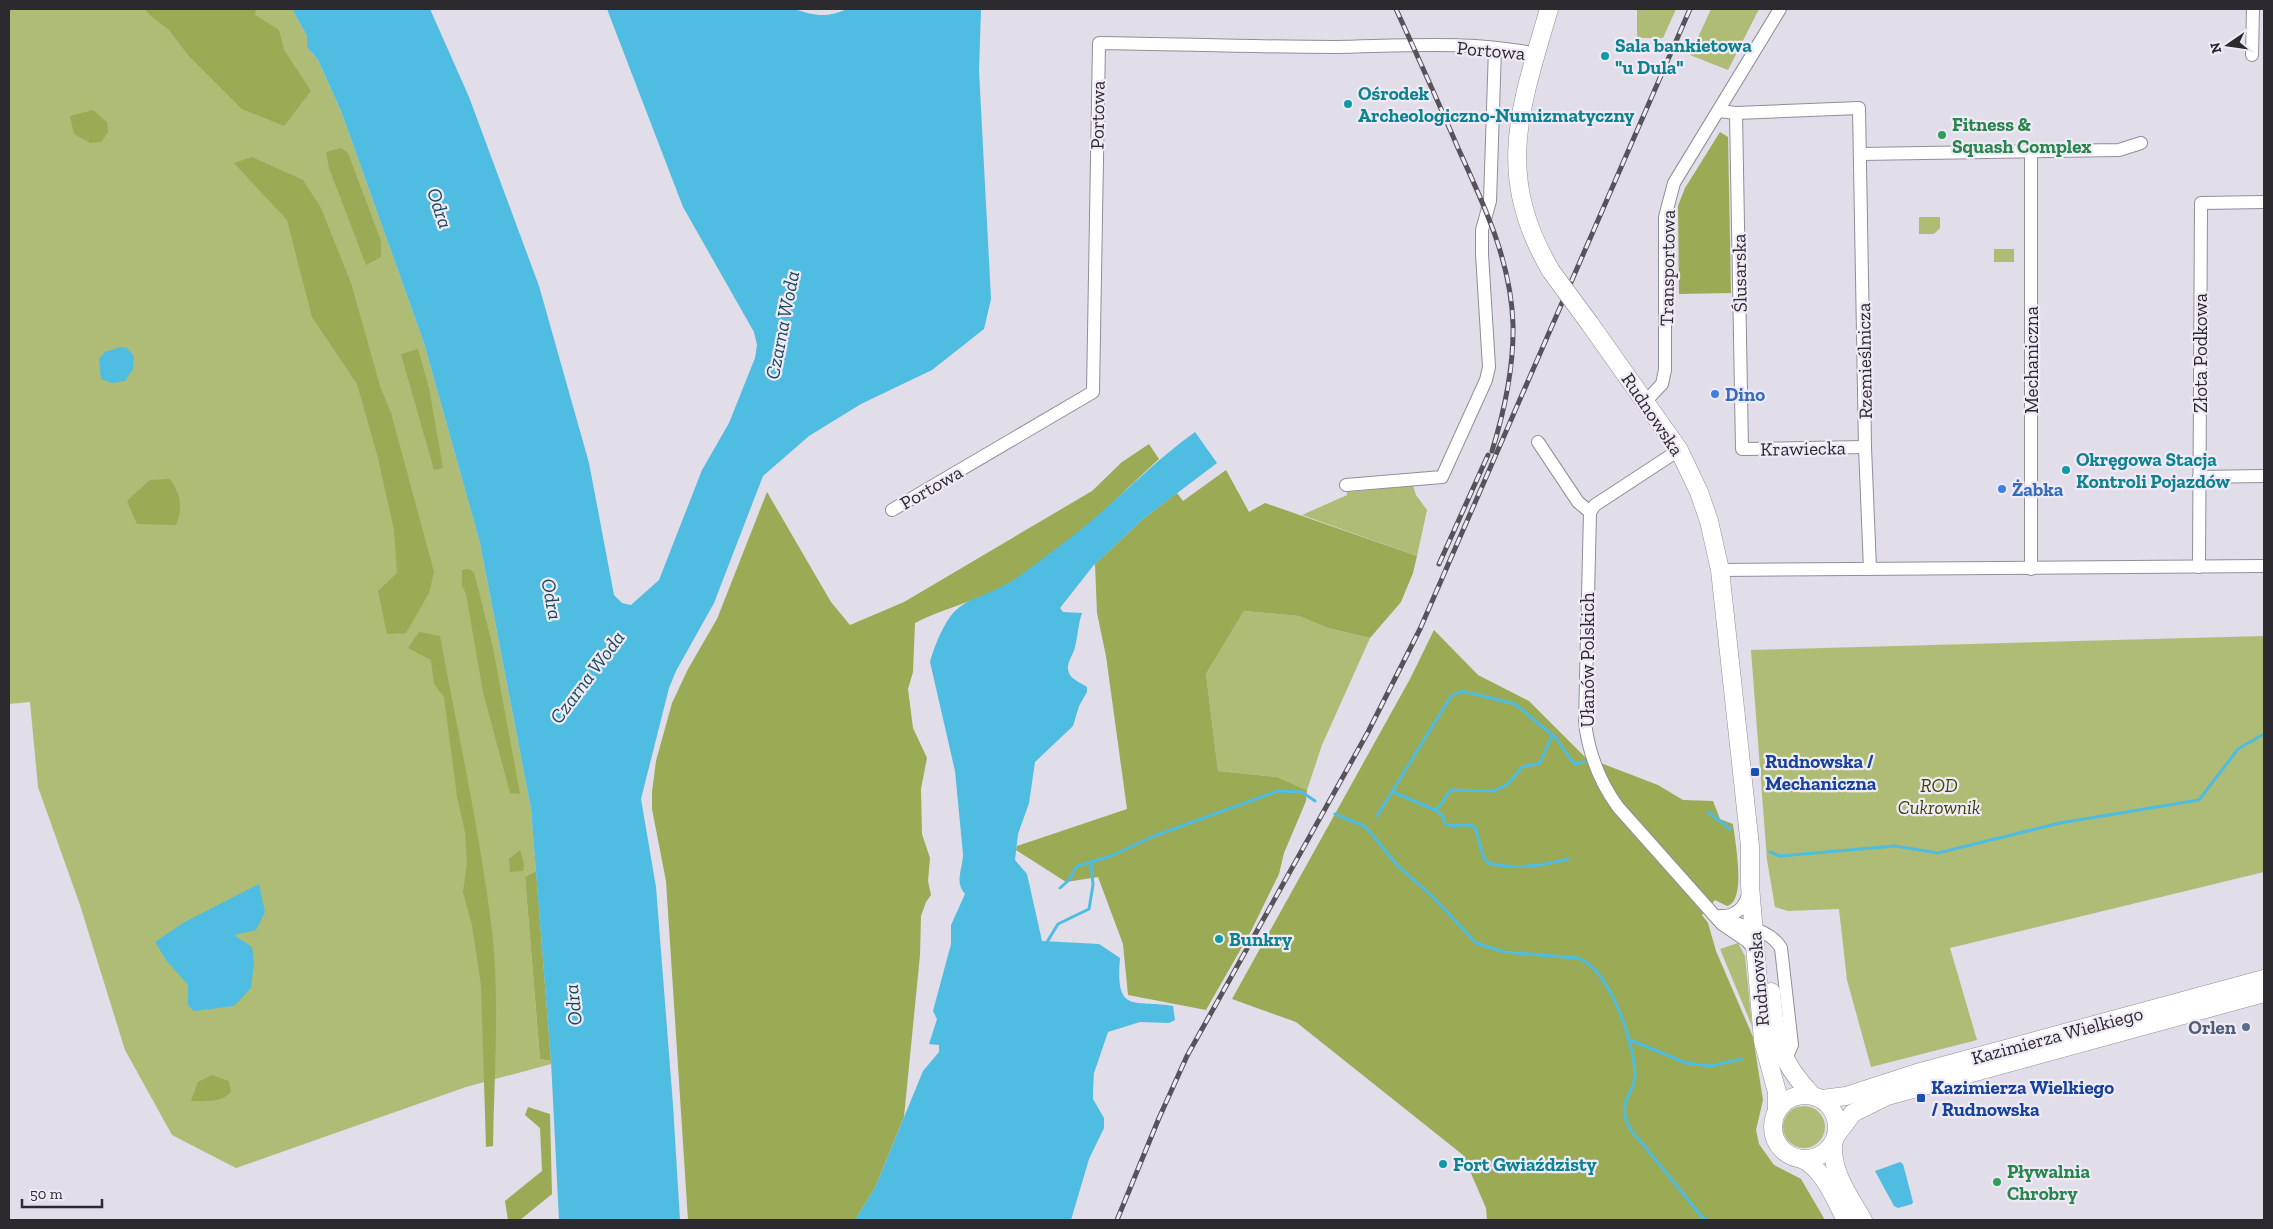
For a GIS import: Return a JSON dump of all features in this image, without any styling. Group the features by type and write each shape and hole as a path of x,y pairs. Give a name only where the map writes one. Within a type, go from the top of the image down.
{"main road":[{"name":"Rudnowska","path":"1549,9 1536,54 1517,135 1517,181 1530,228 1551,271 1646,401 1679,450 1699,492 1709,521 1720,570 1750,846 1750,886 1760,932 1778,1041 1785,1061 1816,1097"},
{"name":"Rudnowska","path":"1750,846 1761,890 1760,932 1756,952 1763,1041 1777,1092 1777,1111"},
{"name":"Kazimierza Wielkiego","path":"1816,1097 1846,1096 1917,1073 2264,979"},
{"name":"Kazimierza Wielkiego","path":"1835,1139 1853,1113 1887,1096 2264,993"},
{"path":"1846,1220 1819,1174 1810,1164 1786,1153 1778,1144 1773,1128 1777,1111 1784,1102 1794,1096 1816,1097 1835,1114 1837,1124 1833,1159 1837,1173 1863,1220"},
{"path":"1802,1159 1820,1156 1835,1139"}],"street":[{"name":"Transportowa","path":"1646,401 1662,384 1665,370 1665,217 1668,200 1674,183 1780,9"},
{"path":"2252,55 2253,9"},
{"name":"Portowa","path":"892,510 1093,392 1099,43 1495,48 1536,54"},
{"path":"1346,485 1442,477 1486,380 1490,352 1482,254 1482,230 1490,201 1495,48"},
{"name":"Rzemieślnicza","path":"1736,113 1859,108 1865,447 1870,569"},
{"path":"1719,111 1736,113"},
{"name":"Ślusarska","path":"1736,113 1742,449"},
{"path":"1860,154 2119,150 2141,143"},
{"name":"Mechaniczna","path":"2031,151 2031,569"},
{"name":"Złota Podkowa","path":"2199,566 2201,203 2264,202"},
{"path":"1538,442 1578,502 1590,512 1595,505 1679,450"},
{"name":"Krawiecka","path":"1742,449 1865,447"},
{"path":"2200,477 2264,476"},
{"name":"Ułanów Polskich","path":"1590,512 1585,723 1596,772 1604,789 1618,807 1713,914 1728,930 1747,941 1756,952"},
{"path":"1720,570 2264,566"},
{"path":"1713,914 1728,916 1739,910 1747,899 1750,886"},
{"name":"Ułanów Polskich","path":"1713,914 1760,932"}],"green space":[{"path":"9,9 292,9 307,36 307,47 318,60 341,111 424,343 480,543 531,809 536,871 525,877 540,1059 551,1061 551,1064 466,1087 236,1168 172,1135 125,1050 80,905 38,787 30,702 9,704"},
{"path":"145,9 256,9 255,15 279,30 284,50 311,91 284,126 242,109 188,55 169,30"},
{"path":"1637,9 1676,9 1663,38 1637,38"},
{"path":"1711,9 1759,9 1728,70 1690,55"},
{"path":"93,110 107,122 108,132 101,142 90,143 74,134 70,116"},
{"path":"1720,132 1728,137 1731,293 1679,294 1678,206 1685,188"},
{"path":"341,148 348,153 381,241 381,257 366,265 329,168 326,152"},
{"path":"252,157 303,180 321,208 351,283 380,386 391,413 434,572 429,593 406,633 387,634 378,591 397,573 394,530 378,458 357,384 312,317 287,220 234,163"},
{"path":"1919,217 1940,217 1940,228 1934,234 1919,234"},
{"path":"1994,249 2014,249 2014,262 1994,262"},
{"path":"418,349 429,388 443,468 434,470 401,354"},
{"path":"1149,444 1159,459 1063,546 1022,576 1000,588 915,623 913,672 908,689 913,728 927,758 921,789 922,834 930,858 928,881 931,895 926,902 921,916 920,955 904,1117 875,1188 855,1220 688,1220 666,881 652,809 652,792 656,761 672,703 688,669 717,619 767,492 831,602 850,625 904,602 1092,491 1122,462"},
{"path":"1226,470 1249,512 1265,503 1417,556 1413,573 1401,602 1370,638 1328,628 1299,616 1244,611 1206,674 1218,771 1277,777 1307,790 1306,801 1284,853 1279,874 1250,933 1206,1010 1128,995 1123,944 1098,877 1066,882 1016,850 1017,846 1127,809 1106,656 1097,613 1095,564 1143,519 1177,493 1183,501"},
{"path":"170,479 177,490 180,501 180,512 176,525 137,524 127,501 150,480"},
{"path":"1413,486 1416,495 1427,510 1417,556 1302,515 1347,495 1347,492"},
{"path":"468,569 474,572 493,648 520,794 510,793 483,692 466,594 462,586 462,570"},
{"path":"1244,611 1299,616 1328,628 1370,638 1322,745 1307,790 1277,777 1218,771 1206,674"},
{"path":"1434,630 1478,675 1529,701 1585,757 1658,785 1683,800 1713,801 1720,819 1733,824 1738,870 1737,893 1733,902 1727,906 1715,900 1702,915 1708,923 1716,951 1753,1037 1763,1100 1756,1130 1759,1144 1774,1165 1801,1179 1825,1220 1487,1220 1486,1208 1463,1155 1296,1022 1232,999 1410,679"},
{"path":"419,632 440,636 475,820 492,931 496,985 493,1146 486,1147 481,985 472,925 463,892 467,863 465,832 457,796 444,697 434,684 431,660 408,648"},
{"name":"ROD Cukrownik","path":"2264,636 2264,872 1950,948 1977,1040 1871,1067 1847,980 1839,909 1788,911 1775,907 1767,860 1751,650"},
{"path":"520,850 524,864 523,871 510,872 509,859"},
{"path":"536,871 551,1061 540,1059 525,877"},
{"path":"1738,943 1745,956 1752,1026 1720,949"},
{"path":"212,1075 229,1081 231,1092 218,1100 191,1101 198,1082"},
{"path":"1804,1106 1819,1112 1825,1127 1819,1142 1804,1148 1789,1142 1783,1127 1789,1112"},
{"path":"528,1107 550,1114 552,1194 520,1220 508,1220 505,1201 542,1171 540,1128 525,1115"}],"water":[{"path":"292,9 430,9 469,97 539,286 589,463 614,595 622,603 631,605 659,580 702,470 729,423 755,358 757,345 754,332 683,207 607,9 794,9 827,15 847,9 981,9 979,71 991,299 984,329 932,370 861,404 809,436 763,476 714,603 676,671 669,688 641,799 656,887 680,1220 559,1220 551,1061 531,809 480,543 424,343 341,111 318,60 307,47 307,36"},
{"path":"121,347 127,348 134,356 133,369 125,381 112,383 101,379 99,359 105,352"},
{"path":"1195,432 1217,463 1143,519 1093,566 1060,608 1063,612 1082,613 1068,670 1076,681 1087,687 1087,692 1079,706 1073,726 1035,762 1029,803 1018,834 1015,860 1027,874 1042,941 1099,944 1120,958 1119,976 1124,996 1130,1001 1138,1003 1173,1006 1175,1020 1169,1023 1140,1022 1108,1032 1094,1073 1093,1091 1093,1099 1104,1118 1104,1128 1089,1159 1071,1220 855,1220 875,1188 923,1071 939,1052 939,1045 929,1044 937,1019 933,1011 951,944 951,925 965,894 960,885 963,854 955,771 930,662 943,628 960,607 1007,584 1076,533"},
{"path":"259,884 265,912 256,930 234,935 252,947 254,963 251,988 234,1006 194,1011 188,1005 188,985 166,960 155,942 183,923"},
{"path":"1900,1162 1903,1164 1913,1202 1898,1208 1894,1206 1875,1171"}],"waterway":[{"path":"1377,816 1451,696 1462,691 1515,704 1556,738 1574,764 1584,762"},
{"path":"1770,852 1780,856 1895,846 1938,853 2060,823 2199,800 2238,749 2264,734"},
{"path":"1393,792 1435,810 1451,790 1494,791 1508,784 1522,767 1540,763 1552,736"},
{"path":"1047,942 1058,924 1089,909 1093,885 1091,862 1111,856 1154,836 1278,791 1302,792 1315,801"},
{"path":"1435,810 1443,816 1445,824 1452,826 1471,825 1475,827 1483,856 1488,863 1518,867 1548,864 1568,859"},
{"path":"1708,812 1730,829"},
{"path":"1335,814 1364,826 1398,866 1432,896 1476,943 1504,952 1578,958 1590,965 1610,992 1618,1009 1625,1026 1634,1060 1635,1080 1625,1109 1628,1125 1702,1217 1707,1220"},
{"path":"1060,888 1069,880 1077,866 1091,862"},
{"path":"1628,1039 1686,1063 1711,1066 1741,1059"}],"railway":[{"path":"1396,9 1486,212 1502,256 1507,278 1513,324 1512,356 1505,404 1492,451"},
{"path":"1117,1220 1187,1056 1368,732 1420,629 1690,9"},
{"path":"1439,564 1488,455"}],"place":[{"name":"Sala bankietowa \"u Dula\"","path":"1605,56"},
{"name":"Ośrodek Archeologiczno-Numizmatyczny","path":"1348,104"},
{"name":"Fitness & Squash Complex","path":"1942,135"},
{"name":"Dino","path":"1715,394"},
{"name":"Okręgowa Stacja Kontroli Pojazdów","path":"2066,470"},
{"name":"Żabka","path":"2002,489"},
{"name":"Rudnowska / Mechaniczna","path":"1755,772"},
{"name":"Bunkry","path":"1219,939"},
{"name":"Orlen","path":"2246,1027"},
{"name":"Kazimierza Wielkiego / Rudnowska","path":"1921,1098"},
{"name":"Fort Gwiaździsty","path":"1443,1164"},
{"name":"Pływalnia Chrobry","path":"1997,1182"}],"water label":[{"name":"Odra","path":"440,208"},
{"name":"Czarna Woda","path":"782,325"},
{"name":"Odra","path":"552,599"},
{"name":"Czarna Woda","path":"587,677"},
{"name":"Odra","path":"573,1005"}]}
